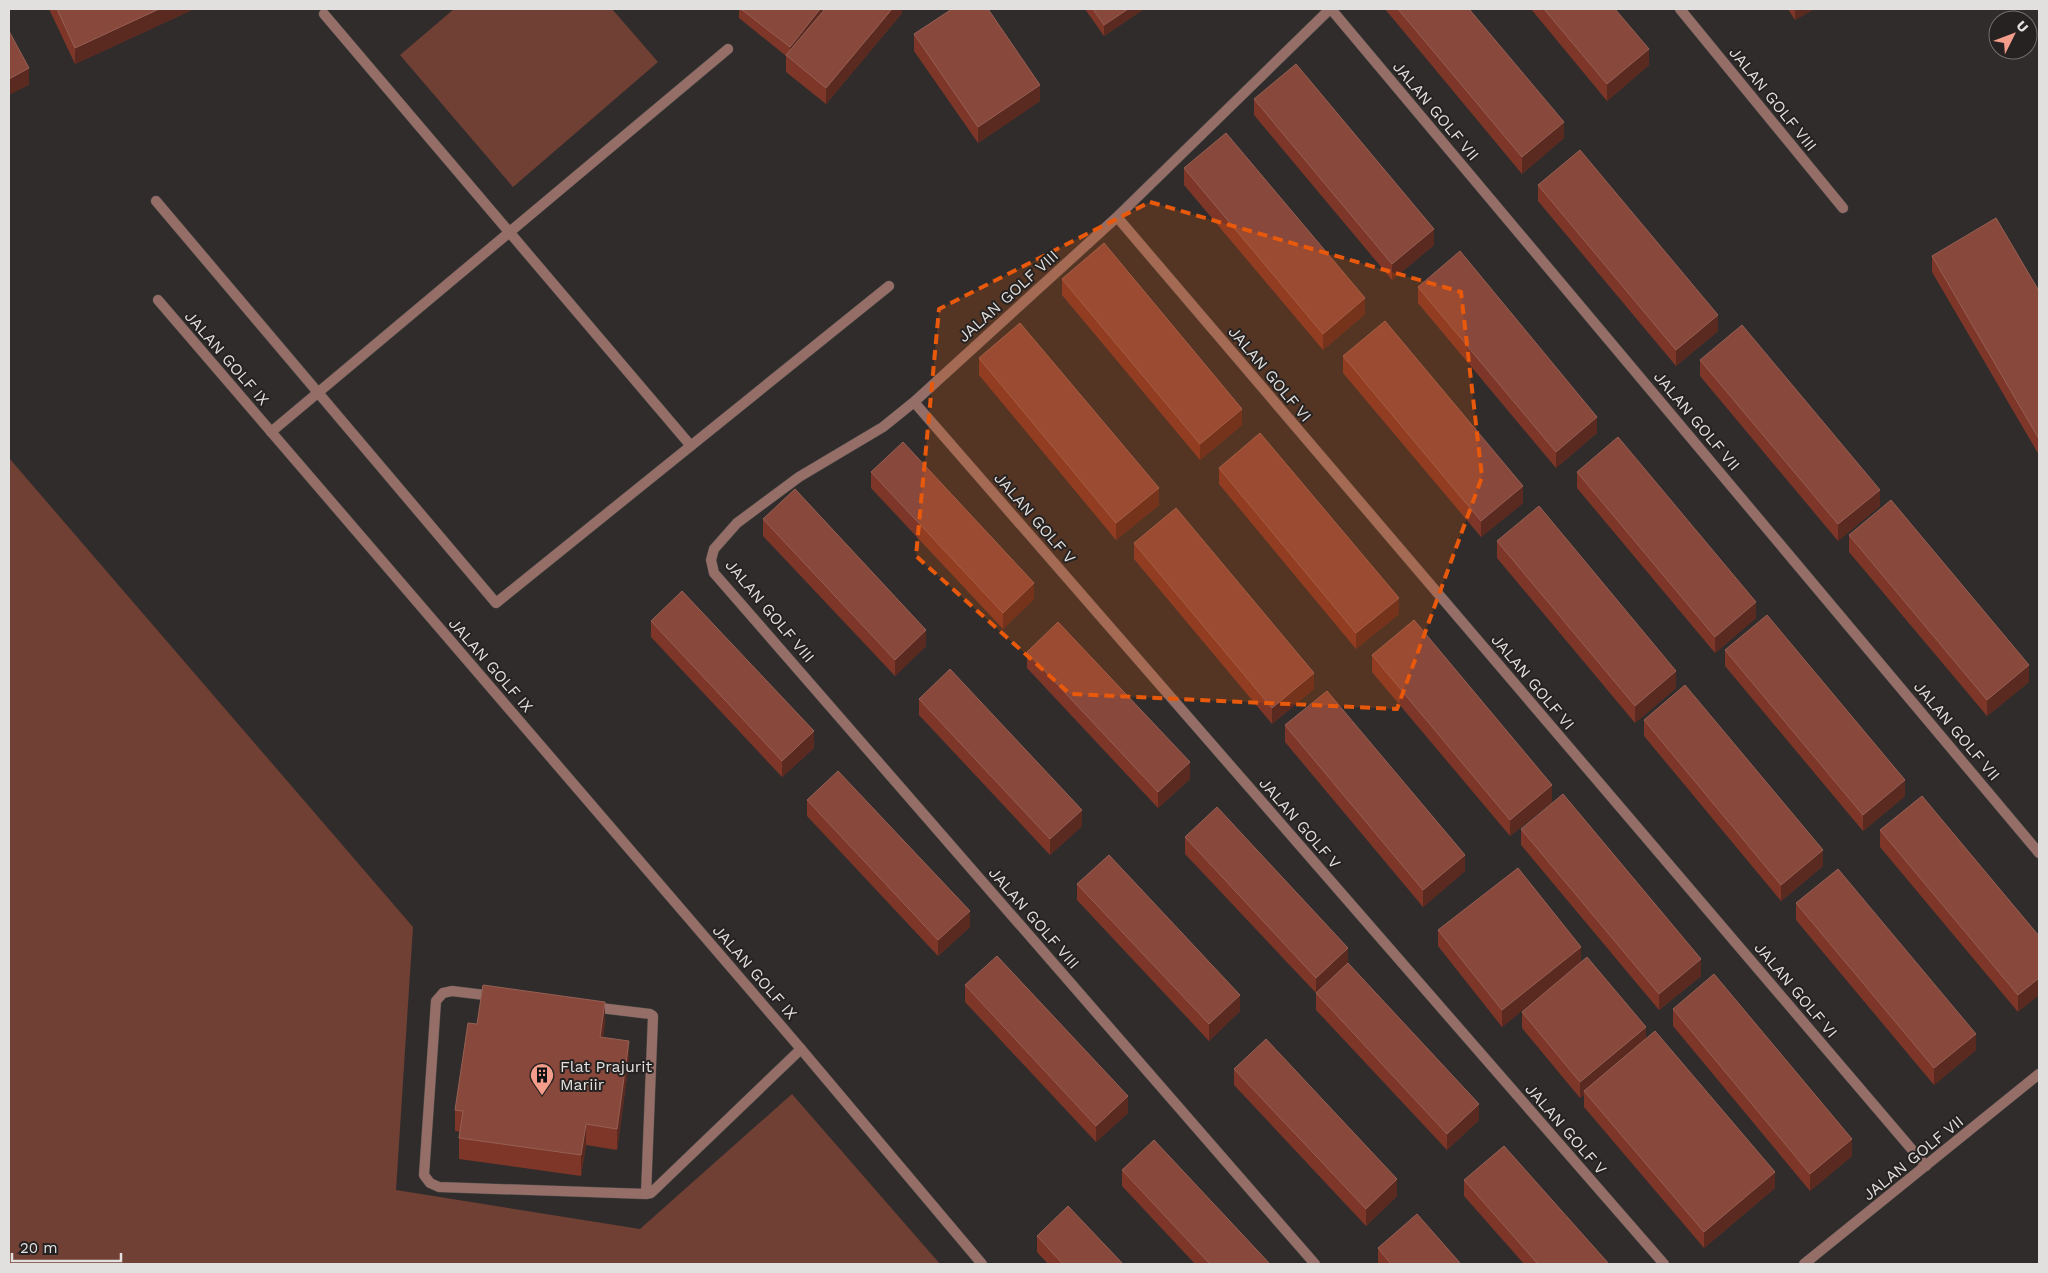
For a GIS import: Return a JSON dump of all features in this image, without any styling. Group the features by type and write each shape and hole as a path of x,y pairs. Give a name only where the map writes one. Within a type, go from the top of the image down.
{"street":[{"name":"JALAN GOLF VIII","path":"1315,1264 714,573 711,560 714,549 737,523 799,477 883,426 914,402 1117,217 1330,9"},
{"name":"JALAN GOLF VII","path":"1330,9 2039,853"},
{"name":"JALAN GOLF VIII","path":"1680,9 1843,208"},
{"path":"324,14 691,446"},
{"path":"271,432 728,49"},
{"path":"156,201 496,603 889,286"},
{"name":"JALAN GOLF VI","path":"1117,217 1926,1166"},
{"name":"JALAN GOLF IX","path":"158,300 801,1049 982,1264"},
{"name":"JALAN GOLF V","path":"914,402 1664,1264"},
{"path":"502,996 452,991 443,993 436,1001 424,1175 430,1183 438,1187 646,1194 655,1191 801,1049"},
{"path":"581,1006 650,1014 653,1016 646,1194"},
{"name":"JALAN GOLF VII","path":"1804,1264 2039,1074"}],"highlighted area":[{"path":"1150,202 1461,292 1482,477 1397,709 1070,694 916,556 939,309"}],"shaded area":[{"path":"454,9 612,9 658,62 513,187 400,55"},
{"path":"9,458 413,927 396,1190 640,1229 792,1094 940,1264 9,1264"}],"building":[{"path":"57,9 159,9 75,48"},
{"path":"741,9 820,9 790,47"},
{"path":"825,9 892,9 826,88 786,55"},
{"path":"952,9 988,9 1040,85 978,127 914,34"},
{"path":"1093,9 1128,9 1104,25"},
{"path":"1398,9 1469,9 1564,122 1522,157"},
{"path":"1544,9 1615,9 1649,49 1607,84"},
{"path":"9,31 29,68 9,79"},
{"path":"1296,64 1434,229 1392,264 1254,99"},
{"path":"1226,133 1365,298 1323,334 1184,168"},
{"path":"1580,150 1718,315 1676,350 1538,185"},
{"path":"1996,218 2039,291 2039,439 1932,256"},
{"path":"1104,243 1242,409 1200,444 1062,279"},
{"path":"1460,251 1597,417 1556,452 1418,287"},
{"path":"1385,321 1523,486 1481,521 1343,356"},
{"path":"1020,323 1159,488 1116,523 979,358"},
{"path":"1742,325 1880,490 1838,524 1700,360"},
{"path":"1260,433 1399,598 1356,633 1219,468"},
{"path":"1618,437 1756,602 1715,637 1577,472"},
{"path":"903,442 1034,583 1003,613 871,472"},
{"path":"795,489 926,630 895,660 763,519"},
{"path":"1891,500 2029,665 1987,700 1849,535"},
{"path":"1539,506 1676,671 1635,706 1497,541"},
{"path":"1176,508 1314,673 1272,708 1134,543"},
{"path":"682,591 814,731 782,761 651,621"},
{"path":"1767,615 1905,780 1863,815 1725,650"},
{"path":"1414,620 1552,785 1510,820 1372,655"},
{"path":"1058,622 1190,762 1158,792 1027,652"},
{"path":"950,669 1082,810 1050,839 919,699"},
{"path":"1685,685 1823,850 1781,885 1644,720"},
{"path":"1327,691 1465,855 1423,890 1285,725"},
{"path":"838,771 970,911 938,940 807,800"},
{"path":"1563,794 1701,959 1659,994 1521,829"},
{"path":"1922,796 2039,936 2039,978 2018,995 1880,830"},
{"path":"1217,807 1348,948 1316,978 1185,837"},
{"path":"1109,855 1240,995 1209,1024 1077,884"},
{"path":"1518,868 1581,947 1502,1010 1438,930"},
{"path":"1838,869 1976,1034 1934,1068 1796,903"},
{"path":"997,956 1128,1096 1096,1126 965,985"},
{"path":"1587,957 1646,1027 1580,1082 1522,1012"},
{"path":"1348,963 1479,1104 1447,1134 1316,993"},
{"path":"1714,974 1852,1139 1810,1174 1673,1009"},
{"name":"Flat Prajurit Mariir","path":"483,985 605,1002 600,1037 629,1041 617,1129 586,1124 581,1155 459,1138 463,1111 455,1110 468,1023 477,1024"},
{"path":"1655,1031 1775,1172 1704,1232 1584,1091"},
{"path":"1266,1039 1397,1179 1366,1209 1234,1069"},
{"path":"1154,1140 1270,1264 1210,1264 1122,1170"},
{"path":"1504,1146 1609,1264 1538,1264 1464,1180"},
{"path":"1068,1206 1123,1264 1063,1264 1037,1236"},
{"path":"1417,1214 1461,1264 1391,1264 1378,1248"}],"place":[{"name":"Flat Prajurit Mariir","path":"542,1096"}]}
